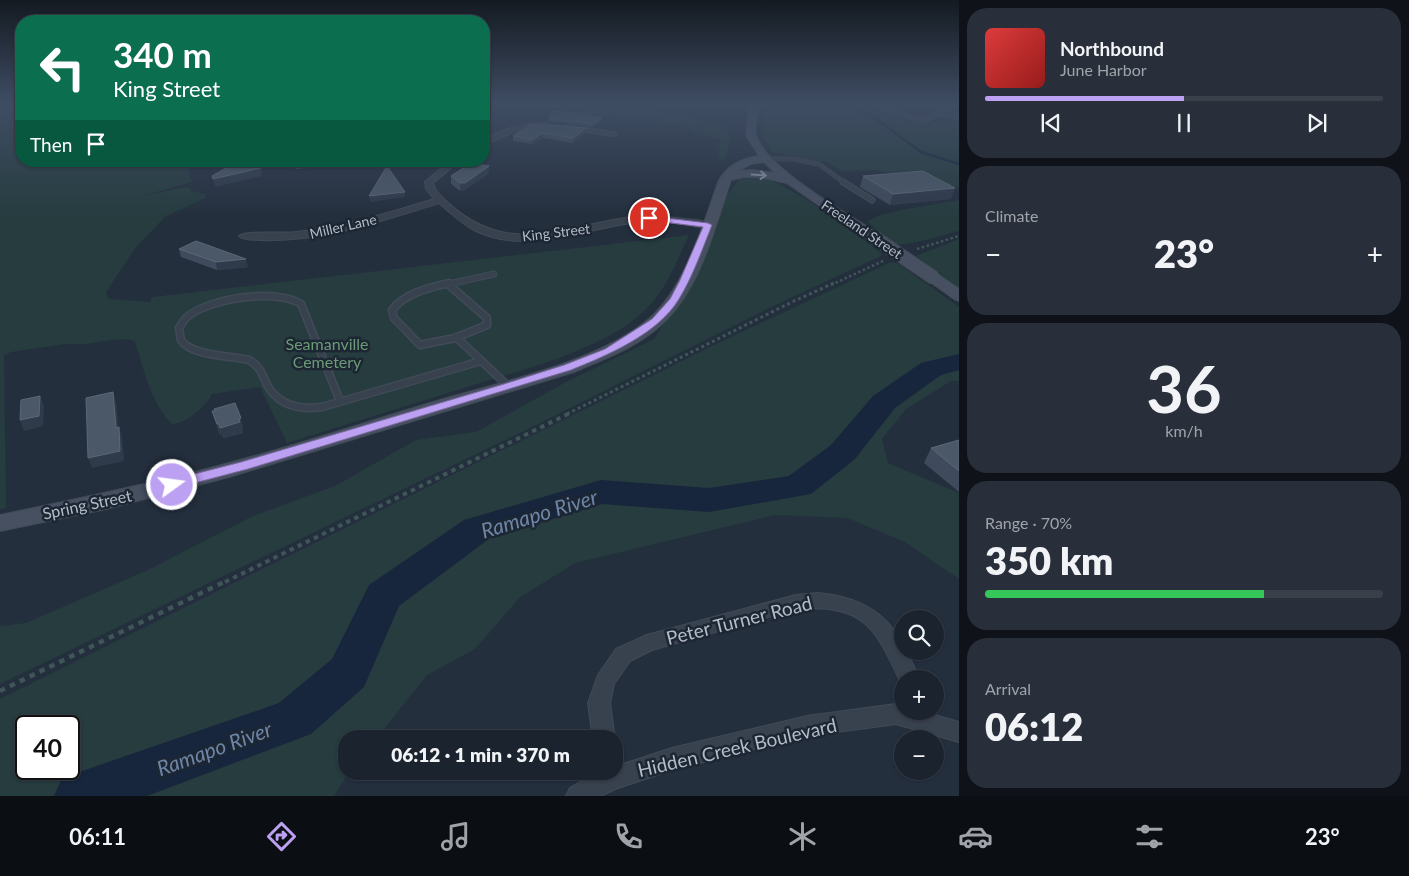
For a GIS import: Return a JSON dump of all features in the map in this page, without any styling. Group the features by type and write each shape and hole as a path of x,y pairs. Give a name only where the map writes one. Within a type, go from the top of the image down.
{"street":[{"name":"Spring Street","path":"0,523 106,501 210,475 568,368 608,351 656,321 674,300 685,280 725,180 732,168 749,155 750,150 747,141"},
{"name":"Freeland Street","path":"755,141 768,159 793,182 959,296"},
{"path":"739,164 768,159"},
{"name":"King Street","path":"447,167 434,176 429,182 429,188 441,200 476,227 509,237 544,236 649,218 708,225"},
{"path":"725,180 737,175 752,174 768,175 793,182"},
{"name":"Miller Lane","path":"244,236 293,236 332,231 441,200"},
{"name":"Peter Turner Road","path":"603,730 599,703 605,681 623,655 647,643 796,602 815,599 836,600 875,620 887,632 905,670"},
{"name":"Hidden Creek Boulevard","path":"623,771 807,726 894,714"},
{"name":"Hidden Creek Boulevard","path":"930,720 959,732"},
{"name":"Hidden Creek Boulevard","path":"578,796 602,780"}],"lane":[{"path":"768,159 794,159 819,164 830,174 872,200"},
{"path":"449,285 488,320 487,325 481,329 456,337 422,345 418,344 392,314 397,302 407,295 494,274"},
{"path":"340,401 300,304 294,298 278,296 214,304 186,317 179,328 184,342 200,352 253,361 258,366 271,390 282,402 305,408 322,407 482,361"},
{"path":"456,337 508,386"}],"path":[{"path":"916,249 959,236"},
{"path":"0,691 493,451 792,302 888,259"}],"green space":[{"name":"Seamanville Cemetery","path":"0,141 15,141 15,167 192,167 188,169 192,182 143,196 186,187 190,188 191,191 206,194 205,198 165,217 136,247 106,292 108,299 150,302 152,297 689,235 672,272 650,305 633,321 612,334 562,357 287,443 260,387 212,394 205,404 189,418 172,424 153,396 135,342 129,339 85,344 65,344 11,352 4,355 6,508 0,509"},
{"path":"721,141 729,141 724,160 718,157"},
{"path":"766,141 959,141 959,187 876,170 841,171 827,162 772,152"},
{"path":"763,177 795,193 826,212 883,255 771,307 532,427 0,684 0,626 26,623 148,570 253,516 335,486 416,440 476,432 566,382 654,339 701,263 724,199 740,179"},
{"path":"959,200 959,231 917,242 896,244 881,234 868,221 880,215 901,210"},
{"path":"959,239 959,288 916,256"},
{"path":"891,262 899,264 959,307 959,381 951,381 906,409 882,439 888,463 959,493 959,579 905,542 847,518 775,515 575,563 521,596 475,649 427,675 383,730 338,730 338,780 344,780 334,796 0,796 0,699 712,346"}],"building":[{"path":"228,167 261,168 213,179 212,176"},
{"path":"386,167 405,192 369,196"},
{"path":"465,167 488,167 465,183 460,183 451,176"},
{"path":"923,171 955,188 893,194 863,176"},
{"path":"196,241 246,259 216,262 179,249"},
{"path":"113,392 116,428 119,427 120,451 88,458 86,398"},
{"path":"40,396 39,416 20,420 21,400"},
{"path":"235,403 241,418 239,419 240,422 220,428 212,411"},
{"path":"959,440 959,471 931,448"}],"waterway":[{"path":"906,141 921,152 959,164"},
{"name":"Ramapo River","path":"80,796 294,719 348,673 383,596 477,529 601,492 709,500 799,486 843,452 884,402 931,369 959,362"}],"route":[{"path":"172,485 244,466 568,368 608,351 656,321 674,300 685,280 708,225 649,218"}]}
